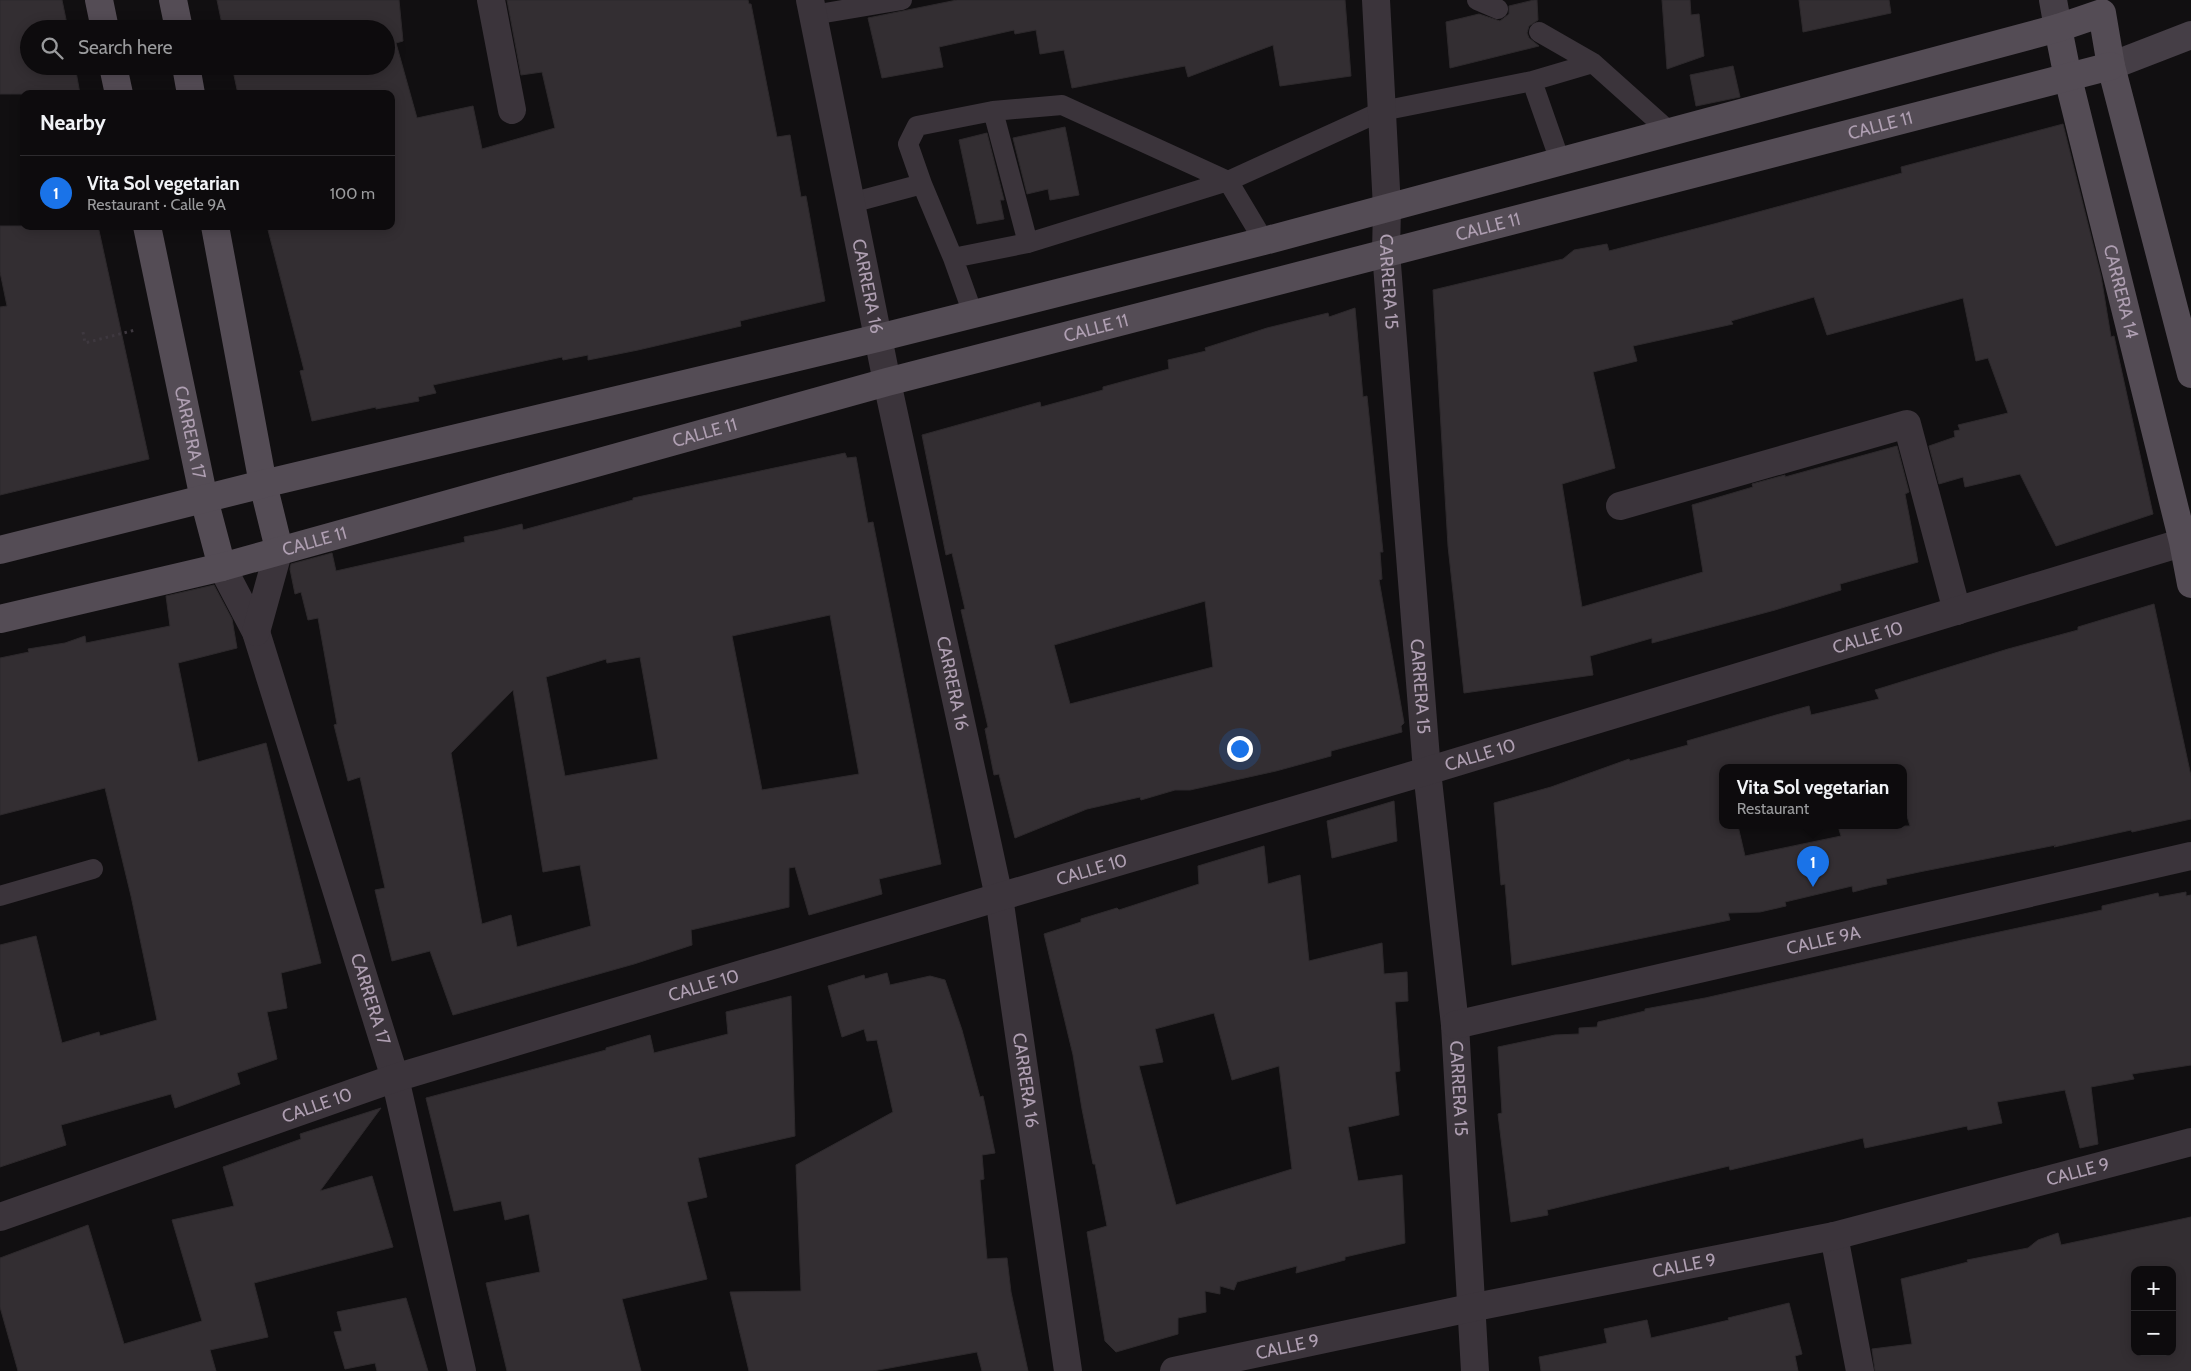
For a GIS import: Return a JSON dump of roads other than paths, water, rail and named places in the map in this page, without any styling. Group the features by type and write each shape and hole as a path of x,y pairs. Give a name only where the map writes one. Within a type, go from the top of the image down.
{"main road":[{"path":"99,0 103,20"},
{"path":"173,0 177,20"},
{"path":"0,550 263,484 878,338 1264,241 2058,28 2101,7 2111,66 2191,374"},
{"name":"CARRERA 14","path":"2058,28 2068,78 2187,541 2191,584"},
{"name":"CALLE 11","path":"0,619 222,566 888,382 2111,66"},
{"path":"115,75 118,90"},
{"path":"188,75 190,90"},
{"name":"CARRERA 17","path":"148,230 204,500 222,566"},
{"path":"216,230 263,484 280,549"}],"street":[{"path":"491,0 512,110"},
{"name":"CARRERA 15","path":"1376,0 1387,208 1386,252 1427,772 1454,1025 1475,1371"},
{"name":"CARRERA 14","path":"2053,0 2058,28"},
{"name":"CARRERA 16","path":"812,8 878,338 999,897 1068,1371"},
{"name":"CALLE 11","path":"2111,66 2191,35"},
{"path":"1620,506 1906,424 1957,611"},
{"name":"CALLE 10","path":"0,1217 395,1078 999,897 1427,772 2187,541"},
{"path":"256,632 280,549"},
{"name":"CARRERA 17","path":"222,566 256,632 395,1078 462,1371"},
{"name":"CALLE 9A","path":"1454,1025 2191,856"},
{"name":"CALLE 9","path":"1174,1371 1470,1308 1834,1236 2191,1142"},
{"path":"1834,1236 1860,1371"}],"lane":[{"path":"812,8 902,0"},
{"path":"1477,0 1498,9"},
{"path":"1539,32 1593,63 1670,132"},
{"path":"953,258 1028,243 1228,181 1382,111 1532,82 1593,63"},
{"path":"1532,82 1560,161"},
{"path":"973,314 908,144 917,126 993,111 1062,105 1228,181 1264,241"},
{"path":"993,111 1028,243"},
{"path":"851,203 922,184"},
{"path":"0,896 93,869"}],"place":[{"name":"Vita Sol vegetarian","path":"1813,887"}]}
